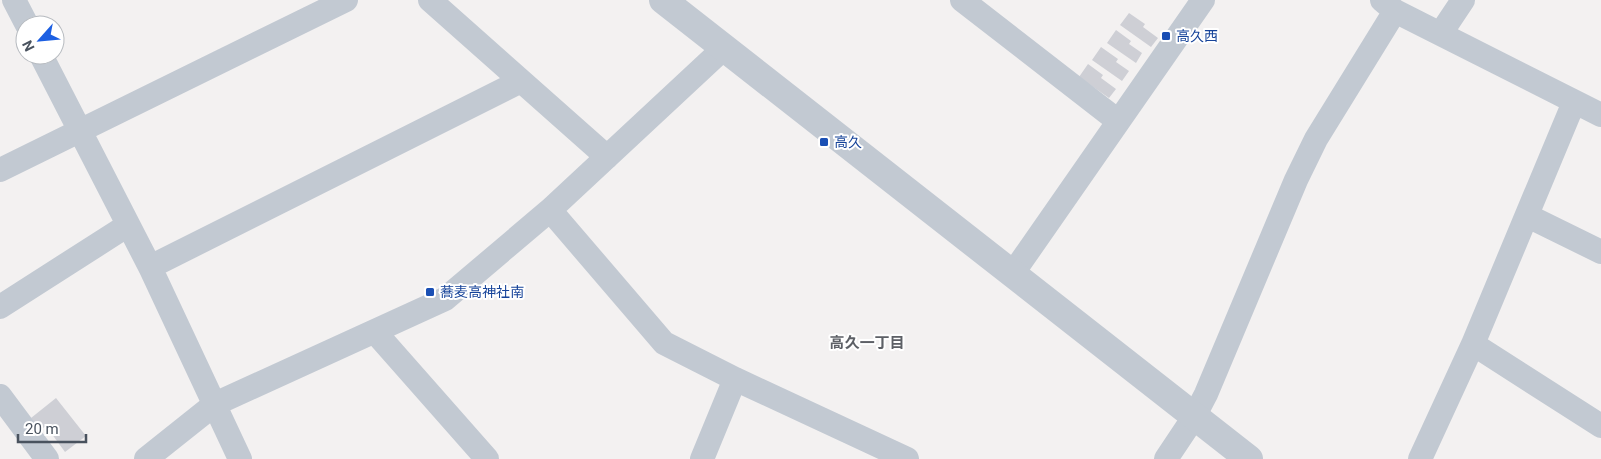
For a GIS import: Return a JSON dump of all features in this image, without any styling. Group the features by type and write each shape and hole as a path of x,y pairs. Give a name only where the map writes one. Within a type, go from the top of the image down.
{"street":[{"path":"14,0 22,15"},
{"path":"0,170 346,0"},
{"path":"430,0 607,157"},
{"path":"663,0 1250,459"},
{"path":"962,0 1118,121"},
{"path":"1013,273 1203,0"},
{"path":"1441,33 1463,0"},
{"path":"1166,459 1194,417 1206,394 1300,172 1389,5 1601,115"},
{"path":"146,459 215,404 444,299 550,210 724,48"},
{"path":"47,65 150,267 240,459"},
{"path":"150,267 521,81"},
{"path":"1420,459 1528,216 1574,102"},
{"path":"550,210 664,343 735,379 907,459"},
{"path":"1528,216 1601,252"},
{"path":"0,307 128,225"},
{"path":"375,332 487,459"},
{"path":"1472,344 1601,426"},
{"path":"702,459 735,379"},
{"path":"0,396 47,459"}],"building":[{"path":"1129,13 1145,24 1143,27 1158,38 1151,47 1120,25"},
{"path":"1116,30 1131,41 1129,44 1142,53 1136,63 1107,43"},
{"path":"1101,47 1118,59 1116,62 1129,71 1122,81 1092,60"},
{"path":"1088,64 1103,75 1101,78 1116,89 1109,98 1079,77"},
{"path":"56,398 86,436 65,452 46,426 40,430 31,418"}],"place":[{"name":"高久西","path":"1166,36"},
{"name":"高久","path":"824,142"},
{"name":"蕎麦高神社南","path":"430,292"}],"district":[{"name":"高久一丁目","path":"867,343"}]}
